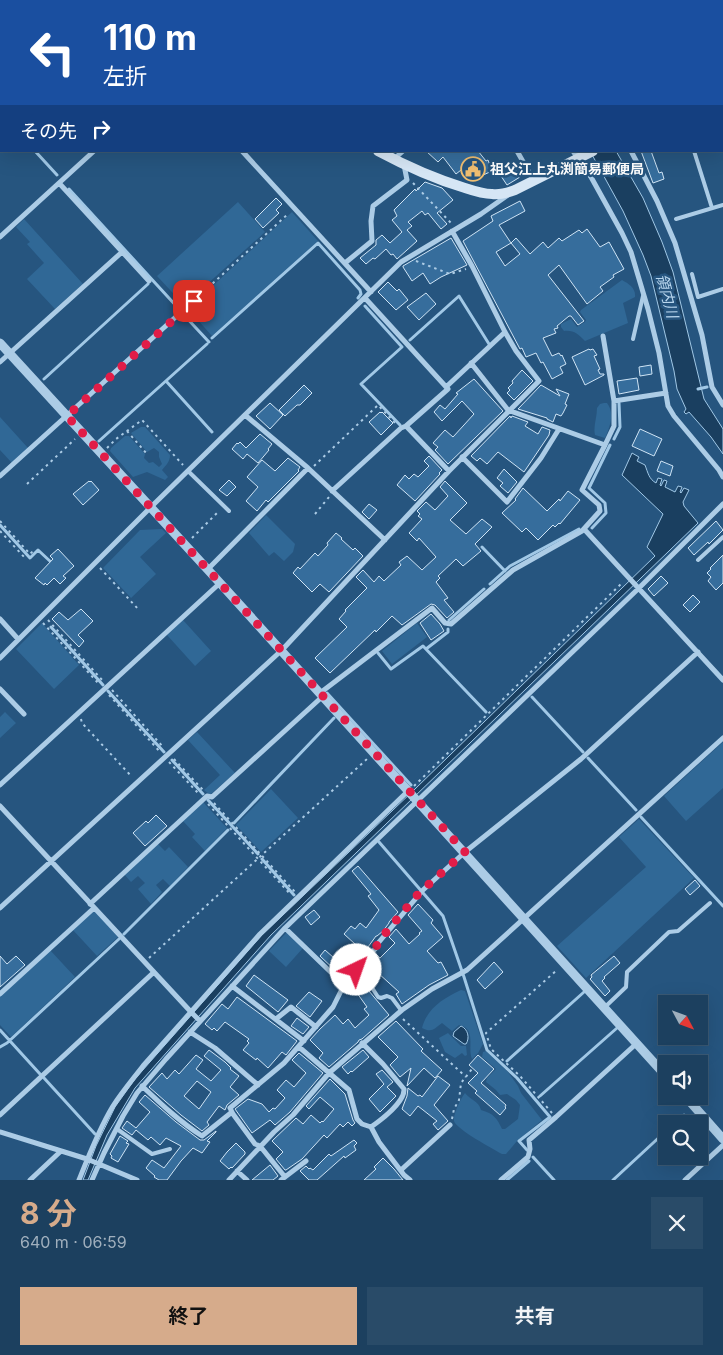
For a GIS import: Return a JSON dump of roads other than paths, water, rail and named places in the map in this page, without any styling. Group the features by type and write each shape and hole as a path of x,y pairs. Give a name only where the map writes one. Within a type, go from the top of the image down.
{"main road":[{"path":"380,152 404,165 448,183 479,193 491,194 502,194 515,190 577,156 590,152"}],"street":[{"path":"0,237 93,152"},
{"path":"243,152 371,292"},
{"path":"393,159 402,152"},
{"path":"518,152 534,181"},
{"path":"632,152 657,201 675,243 702,334 712,386 723,405"},
{"path":"577,156 591,177 631,252 659,354 668,406 723,477"},
{"path":"345,264 372,241 371,221 373,206 408,180 404,165"},
{"path":"58,184 149,281"},
{"path":"0,658 401,262 481,214 515,190"},
{"path":"0,908 282,650 462,457 539,381 516,351 505,332 454,230"},
{"path":"0,362 122,252"},
{"path":"365,298 446,387"},
{"path":"0,476 179,314"},
{"path":"333,491 448,389 446,387 505,332"},
{"path":"0,994 207,796 212,797 321,694 432,608 445,623 451,624 513,570 582,531 600,511 600,505 582,490 614,426 614,401 603,336"},
{"path":"0,342 282,650 658,1067"},
{"path":"471,364 508,410 605,445"},
{"path":"614,401 666,393"},
{"path":"245,415 309,469 386,540"},
{"path":"403,427 449,471"},
{"path":"462,457 507,502 541,458 560,429"},
{"path":"208,569 309,469"},
{"path":"78,1180 113,1107 131,1080 260,934 413,795 723,504"},
{"path":"584,528 723,680"},
{"path":"0,785 220,583"},
{"path":"0,620 18,639"},
{"path":"306,1161 283,1178 260,1146 255,1144 230,1108 284,1063 299,1047 332,1007 344,985 421,891 465,852 581,759 698,652"},
{"path":"0,689 24,714"},
{"path":"229,1180 260,1146 293,1115 329,1073 362,1043 399,1012 432,989 463,972 723,738"},
{"path":"92,1180 116,1129 142,1086 199,1020 413,795"},
{"path":"0,806 199,1020"},
{"path":"285,928 344,985"},
{"path":"0,1115 154,972"},
{"path":"232,986 304,1041"},
{"path":"276,1019 291,1007 316,1027"},
{"path":"190,1032 215,1048 258,1085"},
{"path":"362,1043 383,1064 405,1092 386,1116 371,1127"},
{"path":"501,1180 528,1157 530,1150 529,1140 637,1043"},
{"path":"299,1047 349,1090 357,1119 362,1124 371,1127 379,1142 410,1180"},
{"path":"142,1086 167,1110 202,1136 232,1112"},
{"path":"693,1105 723,1139"},
{"path":"400,1170 450,1125"},
{"path":"0,1132 88,1160 137,1180"},
{"path":"685,1180 723,1145"},
{"path":"30,1180 61,1151"},
{"path":"237,1171 247,1180"}],"lane":[{"path":"694,152 712,208"},
{"path":"676,219 723,205"},
{"path":"692,274 698,297 723,289"},
{"path":"633,339 644,294"},
{"path":"188,471 229,511"},
{"path":"698,560 723,537"},
{"path":"604,1007 626,986 627,972 669,932 678,931 710,903"},
{"path":"356,970 378,997 386,996 392,998 399,1012"},
{"path":"116,1129 152,1154 170,1149"}],"water":[{"name":"領内川","path":"591,152 617,152 643,198 673,272 704,399 723,429 723,454 689,412 686,414 684,412 686,409 677,389 651,276 623,211"},
{"path":"632,453 639,457 637,461 645,465 650,478 656,483 658,478 662,479 661,486 664,480 667,481 665,487 675,492 678,486 682,487 681,493 684,488 689,490 683,502 684,506 698,523 271,935 135,1088 107,1135 88,1180 83,1180 96,1146 115,1107 135,1079 261,936 655,556 647,547 663,514 622,475"},
{"path":"461,1026 468,1034 466,1044 453,1036 454,1032"}],"waterway":[{"path":"36,152 57,175"},
{"path":"69,189 179,309"},
{"path":"212,338 318,243 360,290 361,294 358,298"},
{"path":"44,379 148,284"},
{"path":"410,340 459,296 489,344"},
{"path":"365,306 402,347 361,384 400,425"},
{"path":"183,314 209,342"},
{"path":"99,441 207,344"},
{"path":"166,381 212,432"},
{"path":"698,389 707,387"},
{"path":"614,439 620,427 619,403"},
{"path":"592,528 606,513 605,503 589,488 610,445"},
{"path":"0,525 30,558 38,550 52,563"},
{"path":"490,584 510,566 579,529"},
{"path":"482,547 505,571"},
{"path":"449,620 484,589"},
{"path":"51,627 103,685"},
{"path":"426,649 448,632 448,629"},
{"path":"378,653 391,669 423,646 486,712"},
{"path":"108,691 164,752"},
{"path":"327,693 411,785"},
{"path":"532,697 583,752"},
{"path":"234,823 334,718"},
{"path":"588,758 636,810"},
{"path":"172,760 203,794"},
{"path":"208,800 258,854"},
{"path":"641,817 723,906"},
{"path":"124,934 228,830"},
{"path":"379,842 443,916 487,1050 517,1078 550,1117 519,1141 527,1150"},
{"path":"262,859 294,895"},
{"path":"0,1047 7,1043 119,939"},
{"path":"507,1061 584,992"},
{"path":"540,1096 617,1028"},
{"path":"0,1030 40,1074"},
{"path":"44,1078 95,1134"},
{"path":"613,1180 658,1138"},
{"path":"533,1157 554,1180"},
{"path":"507,1180 529,1161"}],"place":[{"name":"祖父江上丸渕簡易郵便局","path":"473,169"}]}
